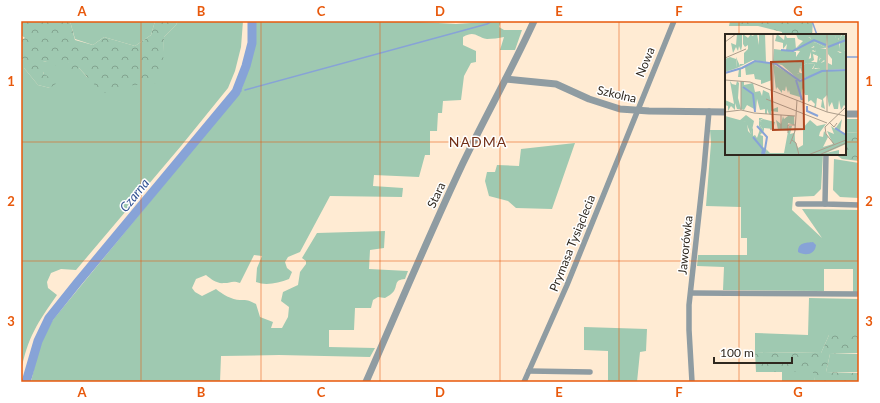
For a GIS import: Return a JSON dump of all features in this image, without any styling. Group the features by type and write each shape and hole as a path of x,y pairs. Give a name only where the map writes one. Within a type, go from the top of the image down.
{"street":[{"name":"Stara","path":"366,382 431,232 534,21"},
{"name":"Nowa","path":"637,110 674,21"},
{"name":"Szkolna","path":"506,79 556,84 600,103 620,109 725,112"},
{"name":"Prymasa Tysiąclecia","path":"524,382 567,285 637,110"},
{"name":"Jaworówka","path":"692,382 689,324 709,111"},
{"path":"846,114 859,114"},
{"path":"825,204 826,155"},
{"path":"798,204 859,205"},
{"path":"691,293 859,294"},
{"path":"529,371 590,372"}],"green space":[{"path":"21,21 70,21 75,40 93,45 104,37 135,46 151,35 155,21 178,21 164,37 163,67 156,83 125,86 118,93 102,93 79,68 71,71 68,62 57,66 47,61 43,62 43,73 57,83 50,88 38,85 24,68 24,60 21,59 21,40 25,38 21,35"},
{"path":"70,21 155,21 151,35 135,46 104,37 93,45 75,39"},
{"path":"178,21 243,21 241,47 235,71 228,88 76,270 61,269 51,273 47,282 48,288 57,295 34,331 26,349 21,372 21,59 24,60 24,68 38,85 50,88 43,72 43,62 47,61 68,62 79,68 87,77 124,86 163,52 164,37"},
{"path":"255,21 402,21 456,24 501,21 499,27 504,30 522,30 515,50 500,50 504,37 487,39 470,34 463,37 463,45 476,51 476,62 471,63 464,76 461,100 443,101 442,113 438,113 437,131 430,131 430,155 425,155 419,177 374,175 373,186 403,188 402,197 330,196 300,252 288,257 285,262 287,268 292,272 289,279 272,284 256,282 257,268 262,256 254,255 240,283 219,283 206,275 196,279 192,288 195,292 202,296 216,289 230,298 246,300 256,304 260,317 273,322 271,328 282,328 288,317 289,307 281,301 283,292 298,285 300,272 306,264 306,261 302,258 317,233 385,231 384,248 370,250 369,269 408,271 405,279 398,281 394,291 389,296 385,298 378,297 373,300 371,308 355,308 354,330 329,330 329,347 375,348 370,357 279,355 221,356 220,382 31,382 39,347 52,321 242,88 252,56 256,30"},
{"path":"730,21 813,21 812,34 782,34 782,32 758,26 729,26"},
{"path":"846,119 859,119 859,133 846,132"},
{"path":"710,130 725,130 725,155 823,155 821,189 814,196 793,197 792,210 822,238 802,209 859,210 859,292 853,292 853,269 824,269 824,291 723,290 724,267 697,266 698,255 747,255 747,238 741,238 741,207 706,206 711,143"},
{"path":"846,132 859,133 859,161 842,159 836,155 846,155"},
{"path":"575,143 552,209 516,208 508,201 489,196 485,181 487,172 495,172 497,165 519,166 521,149"},
{"path":"834,159 859,163 859,198 840,197 833,190"},
{"path":"809,298 859,299 859,335 829,335 821,353 755,352 755,333 808,335"},
{"path":"584,327 647,329 646,351 640,352 637,382 608,382 608,351 584,350"},
{"path":"829,335 859,335 859,353 830,354 826,372 859,373 859,382 815,382 813,372 756,372 755,352 821,353"},
{"path":"830,354 859,354 859,372 826,372"},
{"path":"782,372 814,372 815,382 782,382"}],"water":[{"path":"813,242 816,245 812,253 804,254 798,252 799,246 805,243"}],"waterway":[{"name":"Czarna","path":"26,382 38,341 49,318 236,92 246,66 252,43 252,21"},
{"path":"245,90 487,24 492,21"},
{"path":"812,21 817,34"},
{"path":"846,57 859,57"},
{"name":"Czarna","path":"236,92 241,91"}],"district":[{"name":"NADMA","path":"478,141"}]}
